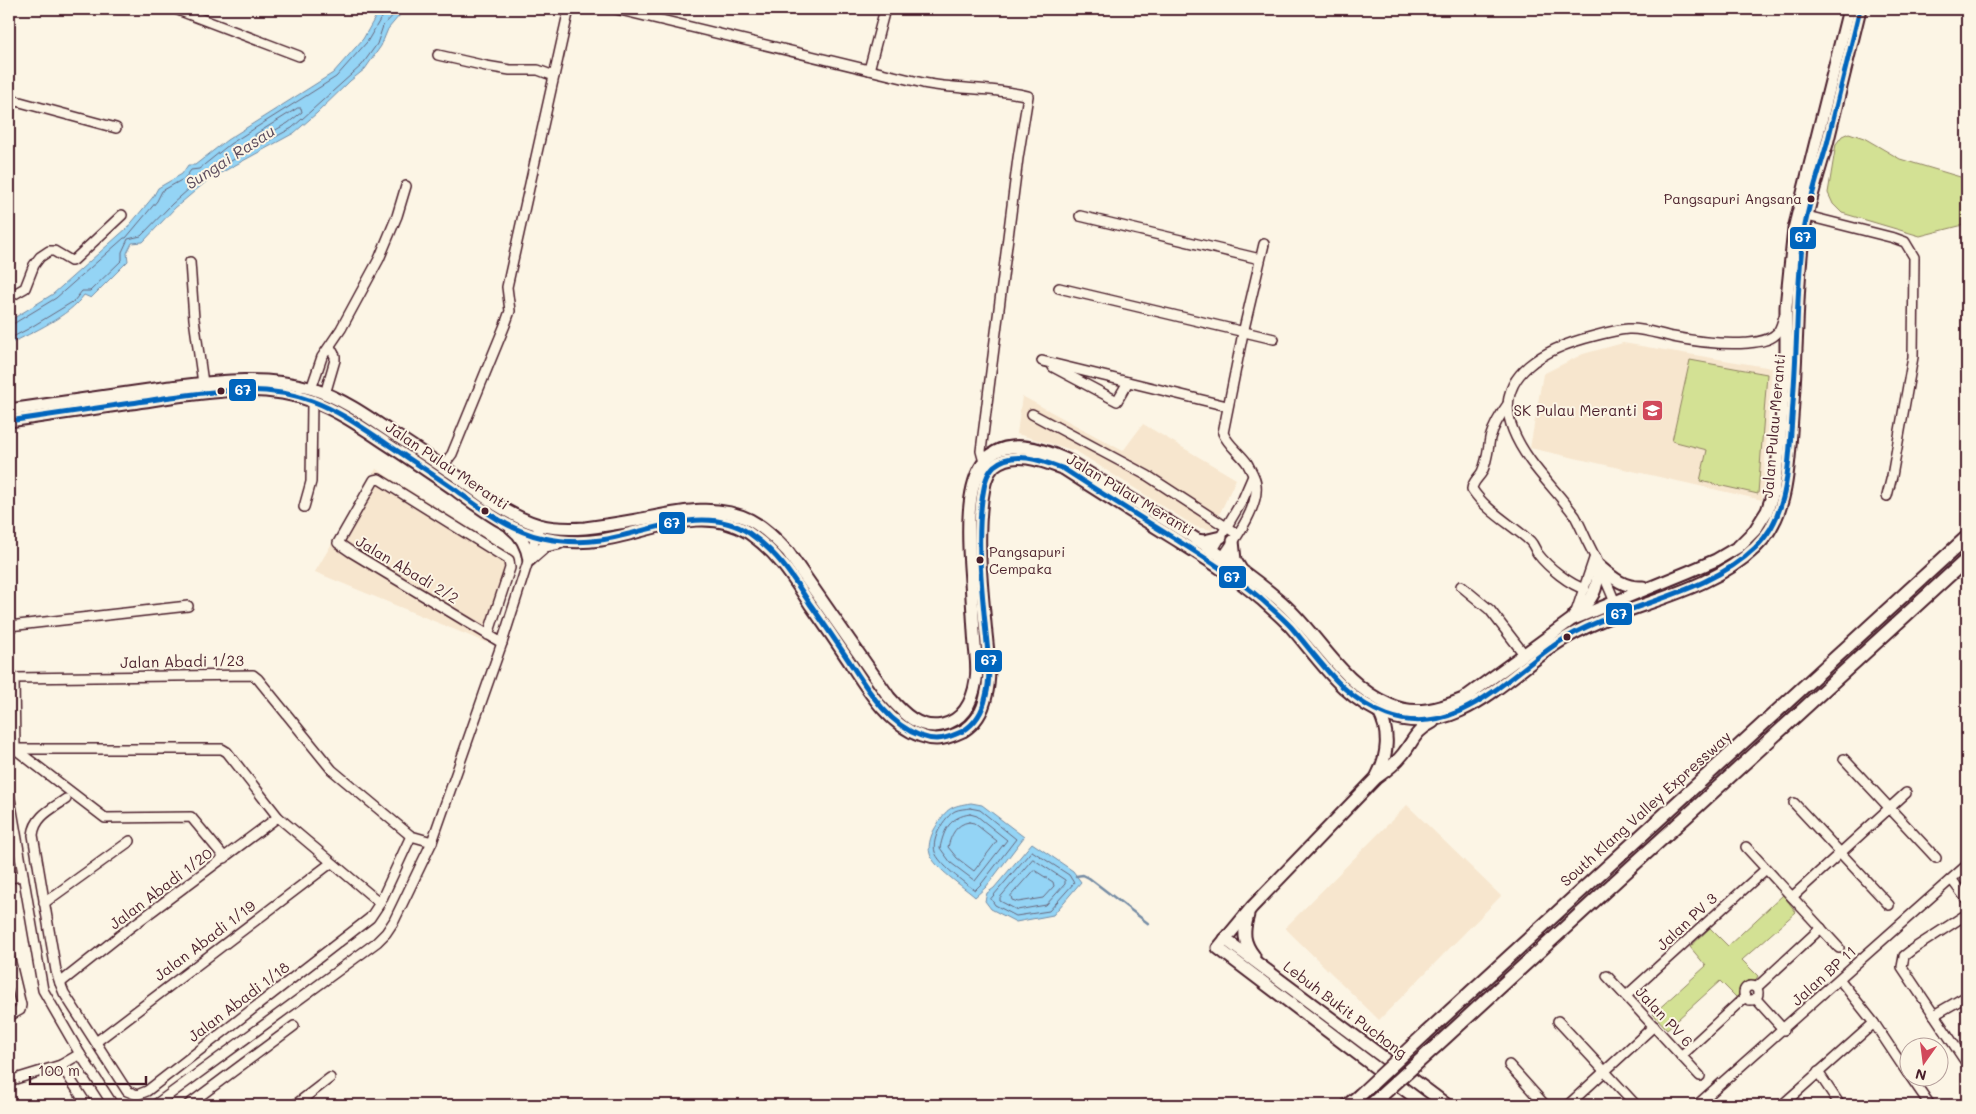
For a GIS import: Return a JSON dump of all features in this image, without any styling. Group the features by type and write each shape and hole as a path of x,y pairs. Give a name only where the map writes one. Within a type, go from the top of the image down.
{"highway":[{"name":"South Klang Valley Expressway","path":"1348,1105 1967,537"},
{"path":"1371,1105 1967,559"}],"main road":[{"name":"Jalan Pulau Meranti","path":"9,421 184,396 248,390 287,394 312,401 342,415 505,523 538,531 567,542 604,540 675,523 702,520 723,523 744,530 764,544 782,561 858,676 888,713 908,730 924,737 941,740 972,725 982,711 987,694 989,670 980,535 987,476 1002,461 1012,458 1041,461 1064,469 1215,558 1241,570 1298,617 1335,664 1352,682 1391,705 1409,710 1426,711 1444,707 1463,699 1480,688 1573,618 1716,560 1738,547 1755,530 1767,511 1774,493 1779,451 1786,351 1786,307 1794,229 1849,9"},
{"name":"Jalan Pulau Meranti","path":"9,410 88,397 203,383 258,380 311,389 364,414 443,466 486,498 538,531 584,528 674,512 700,510 726,512 750,520 772,535 788,552 885,692 901,710 911,719 922,724 937,726 950,723 961,715 969,705 977,678 968,508 977,471 989,456 1004,449 1016,446 1048,451 1069,461 1195,539 1260,597 1289,626 1329,674 1346,691 1361,702 1379,712 1407,722 1436,720 1458,713 1487,696 1532,661 1566,638 1619,613 1694,585 1724,571 1756,547 1766,536 1778,515 1784,497 1790,451 1799,281 1804,230 1860,9"},
{"path":"505,523 519,535 526,546 529,560 545,546 567,542"},
{"path":"1195,539 1204,541 1224,533"},
{"path":"1235,538 1235,560 1241,570"},
{"path":"1597,561 1624,585 1634,588 1650,587"},
{"path":"1573,618 1588,604 1593,596 1598,583 1597,561"},
{"path":"1376,778 1383,764 1386,742 1385,724 1379,712"},
{"path":"1222,944 1252,907 1376,778 1390,768 1403,754 1415,734 1424,726 1436,720"},
{"path":"1252,907 1244,927 1244,937 1247,947 1264,967"},
{"name":"Lebuh Bukit Puchong","path":"1222,944 1264,967 1446,1105"},
{"name":"Lebuh Bukit Puchong","path":"1222,944 1424,1105"}],"street":[{"path":"175,9 299,56"},
{"path":"443,466 452,454 463,429 510,311 507,287 569,9"},
{"path":"616,9 946,88 1003,92 1028,96 996,326 982,451 984,462"},
{"path":"869,70 885,9"},
{"path":"438,55 510,70 538,70 554,76"},
{"path":"9,99 116,128"},
{"path":"311,389 322,357 330,347 379,259 397,216 406,186"},
{"path":"9,298 25,288 34,265 40,257 50,251 54,251 71,261 74,260 122,215"},
{"path":"1080,216 1260,259"},
{"path":"1808,216 1905,242 1914,257 1914,357 1887,496"},
{"path":"1215,558 1235,538 1254,501 1256,482 1246,463 1226,440 1223,433 1242,333 1264,244"},
{"path":"190,262 194,319 203,383"},
{"path":"1060,288 1242,333 1274,339"},
{"path":"1585,589 1577,587 1565,579 1541,557 1532,542 1484,504 1472,489 1472,484 1481,473 1486,462 1497,419 1508,403 1515,382 1524,369 1537,358 1573,341 1627,329 1637,329 1726,345 1759,342 1777,333 1786,307"},
{"path":"325,394 335,360 330,347"},
{"path":"1128,382 1117,401 1042,361 1227,406"},
{"path":"304,506 310,482 312,401"},
{"path":"1508,403 1512,429 1520,446 1576,518 1619,613"},
{"path":"1032,414 1148,476 1224,533 1235,538"},
{"path":"1215,558 1224,533 1243,500 1253,476"},
{"name":"Jalan Abadi 2/2","path":"488,635 510,568 509,560 376,478 338,543 502,644"},
{"path":"155,1105 377,942 386,933 394,921 432,842 502,644 538,531"},
{"path":"1573,618 1597,561"},
{"path":"1461,586 1490,610 1524,654"},
{"path":"9,626 188,606"},
{"name":"Jalan Abadi 1/23","path":"15,749 14,678 253,676 258,679 332,770 411,836 432,842"},
{"path":"15,749 222,749 228,752 278,817 331,863 361,885 380,903"},
{"path":"15,749 104,818 191,817 225,858"},
{"path":"1844,759 1936,858"},
{"path":"9,793 43,990 80,1054 113,1105"},
{"path":"1792,898 1906,793"},
{"name":"Jalan Abadi 1/18","path":"66,798 38,818 34,826 33,835 56,971 64,993 128,1092 132,1094 142,1094 370,918 380,903 411,836"},
{"path":"1794,803 1889,905"},
{"name":"Jalan Abadi 1/20","path":"60,983 127,930 278,817"},
{"path":"44,903 130,841"},
{"path":"1746,847 1839,948"},
{"name":"Jalan Abadi 1/19","path":"96,1042 331,863"},
{"name":"Jalan PV 3","path":"1626,996 1766,868"},
{"name":"Jalan BP 11","path":"1697,1105 1952,880 1966,870"},
{"path":"9,878 23,876"},
{"path":"1952,880 1967,900"},
{"path":"1967,914 1904,956 1902,967 1967,1064"},
{"path":"1756,988 1821,928"},
{"path":"9,955 20,1010 9,1016"},
{"name":"Jalan PV 6","path":"1607,976 1700,1076"},
{"path":"1840,980 1874,1023 1898,1059"},
{"path":"1681,1056 1745,997 1744,993 1747,987 1752,986 1756,988"},
{"path":"1756,988 1758,994 1756,999"},
{"path":"1934,1015 1967,996"},
{"path":"1745,997 1751,1000 1756,999"},
{"path":"1756,999 1784,1030"},
{"path":"1558,1021 1636,1105"},
{"path":"1782,1105 1874,1023"},
{"path":"188,1105 294,1026"},
{"path":"1568,1105 1654,1026"},
{"path":"9,1081 61,1064 80,1054"},
{"path":"61,1064 86,1105"},
{"path":"1508,1065 1545,1105"},
{"path":"1818,1072 1840,1105"},
{"path":"295,1105 330,1078"},
{"path":"1917,1086 1930,1105"}],"shaded area":[{"name":"SK Pulau Meranti","path":"1623,343 1772,368 1762,500 1530,448 1543,374 1583,354"},
{"path":"1022,396 1123,451 1143,424 1236,479 1212,530 1196,527 1076,451 1017,434"},
{"path":"376,469 515,556 487,643 315,572"},
{"path":"1407,805 1501,896 1379,1020 1285,928"}],"green space":[{"path":"1849,133 1864,138 1900,159 1967,179 1967,224 1920,236 1842,213 1833,204 1828,193 1836,144 1842,136"},
{"path":"1690,360 1767,374 1758,494 1700,481 1707,450 1672,441"},
{"path":"1783,895 1796,912 1742,960 1758,976 1755,981 1745,983 1740,987 1737,998 1720,981 1667,1029 1653,1014 1706,966 1690,947 1710,928 1728,946"}],"water":[{"name":"Sungai Rasau","path":"380,9 405,9 388,29 381,46 365,69 317,113 294,133 208,180 175,208 143,242 132,243 127,253 128,261 91,298 84,295 60,317 9,344 9,321 53,294 127,228 153,197 158,188 182,174 188,165 195,165 227,140 333,73 363,39"},
{"path":"971,803 982,805 1024,837 986,887 975,897 937,865 929,850 935,828 947,811 959,805"},
{"path":"1032,843 1073,871 1081,882 1053,915 1016,922 991,909 985,901 987,893 994,888"}],"waterway":[{"path":"1076,876 1083,875 1089,878 1149,924"}],"transit line":[{"name":"67","path":"9,421 199,393 245,390 268,391 312,401 341,415 413,461 496,518 531,535 572,542 586,542 695,520 714,520 732,524 759,541 784,566 870,692 888,714 909,730 932,739 947,737 968,728 983,707 988,687 989,660 980,562 982,500 987,478 994,466 1010,458 1019,457 1038,460 1064,469 1197,553 1240,583 1261,599 1291,627 1345,689 1371,708 1387,715 1411,721 1435,719 1457,712 1478,702 1556,644 1580,630 1710,579 1734,565 1755,548 1774,523 1784,494 1789,463 1795,380 1799,275 1804,231 1860,9"}],"place":[{"name":"Pangsapuri Angsana","path":"1811,199"},
{"name":"SK Pulau Meranti","path":"1653,411"},
{"name":"Pangsapuri Cempaka","path":"980,560"}]}
